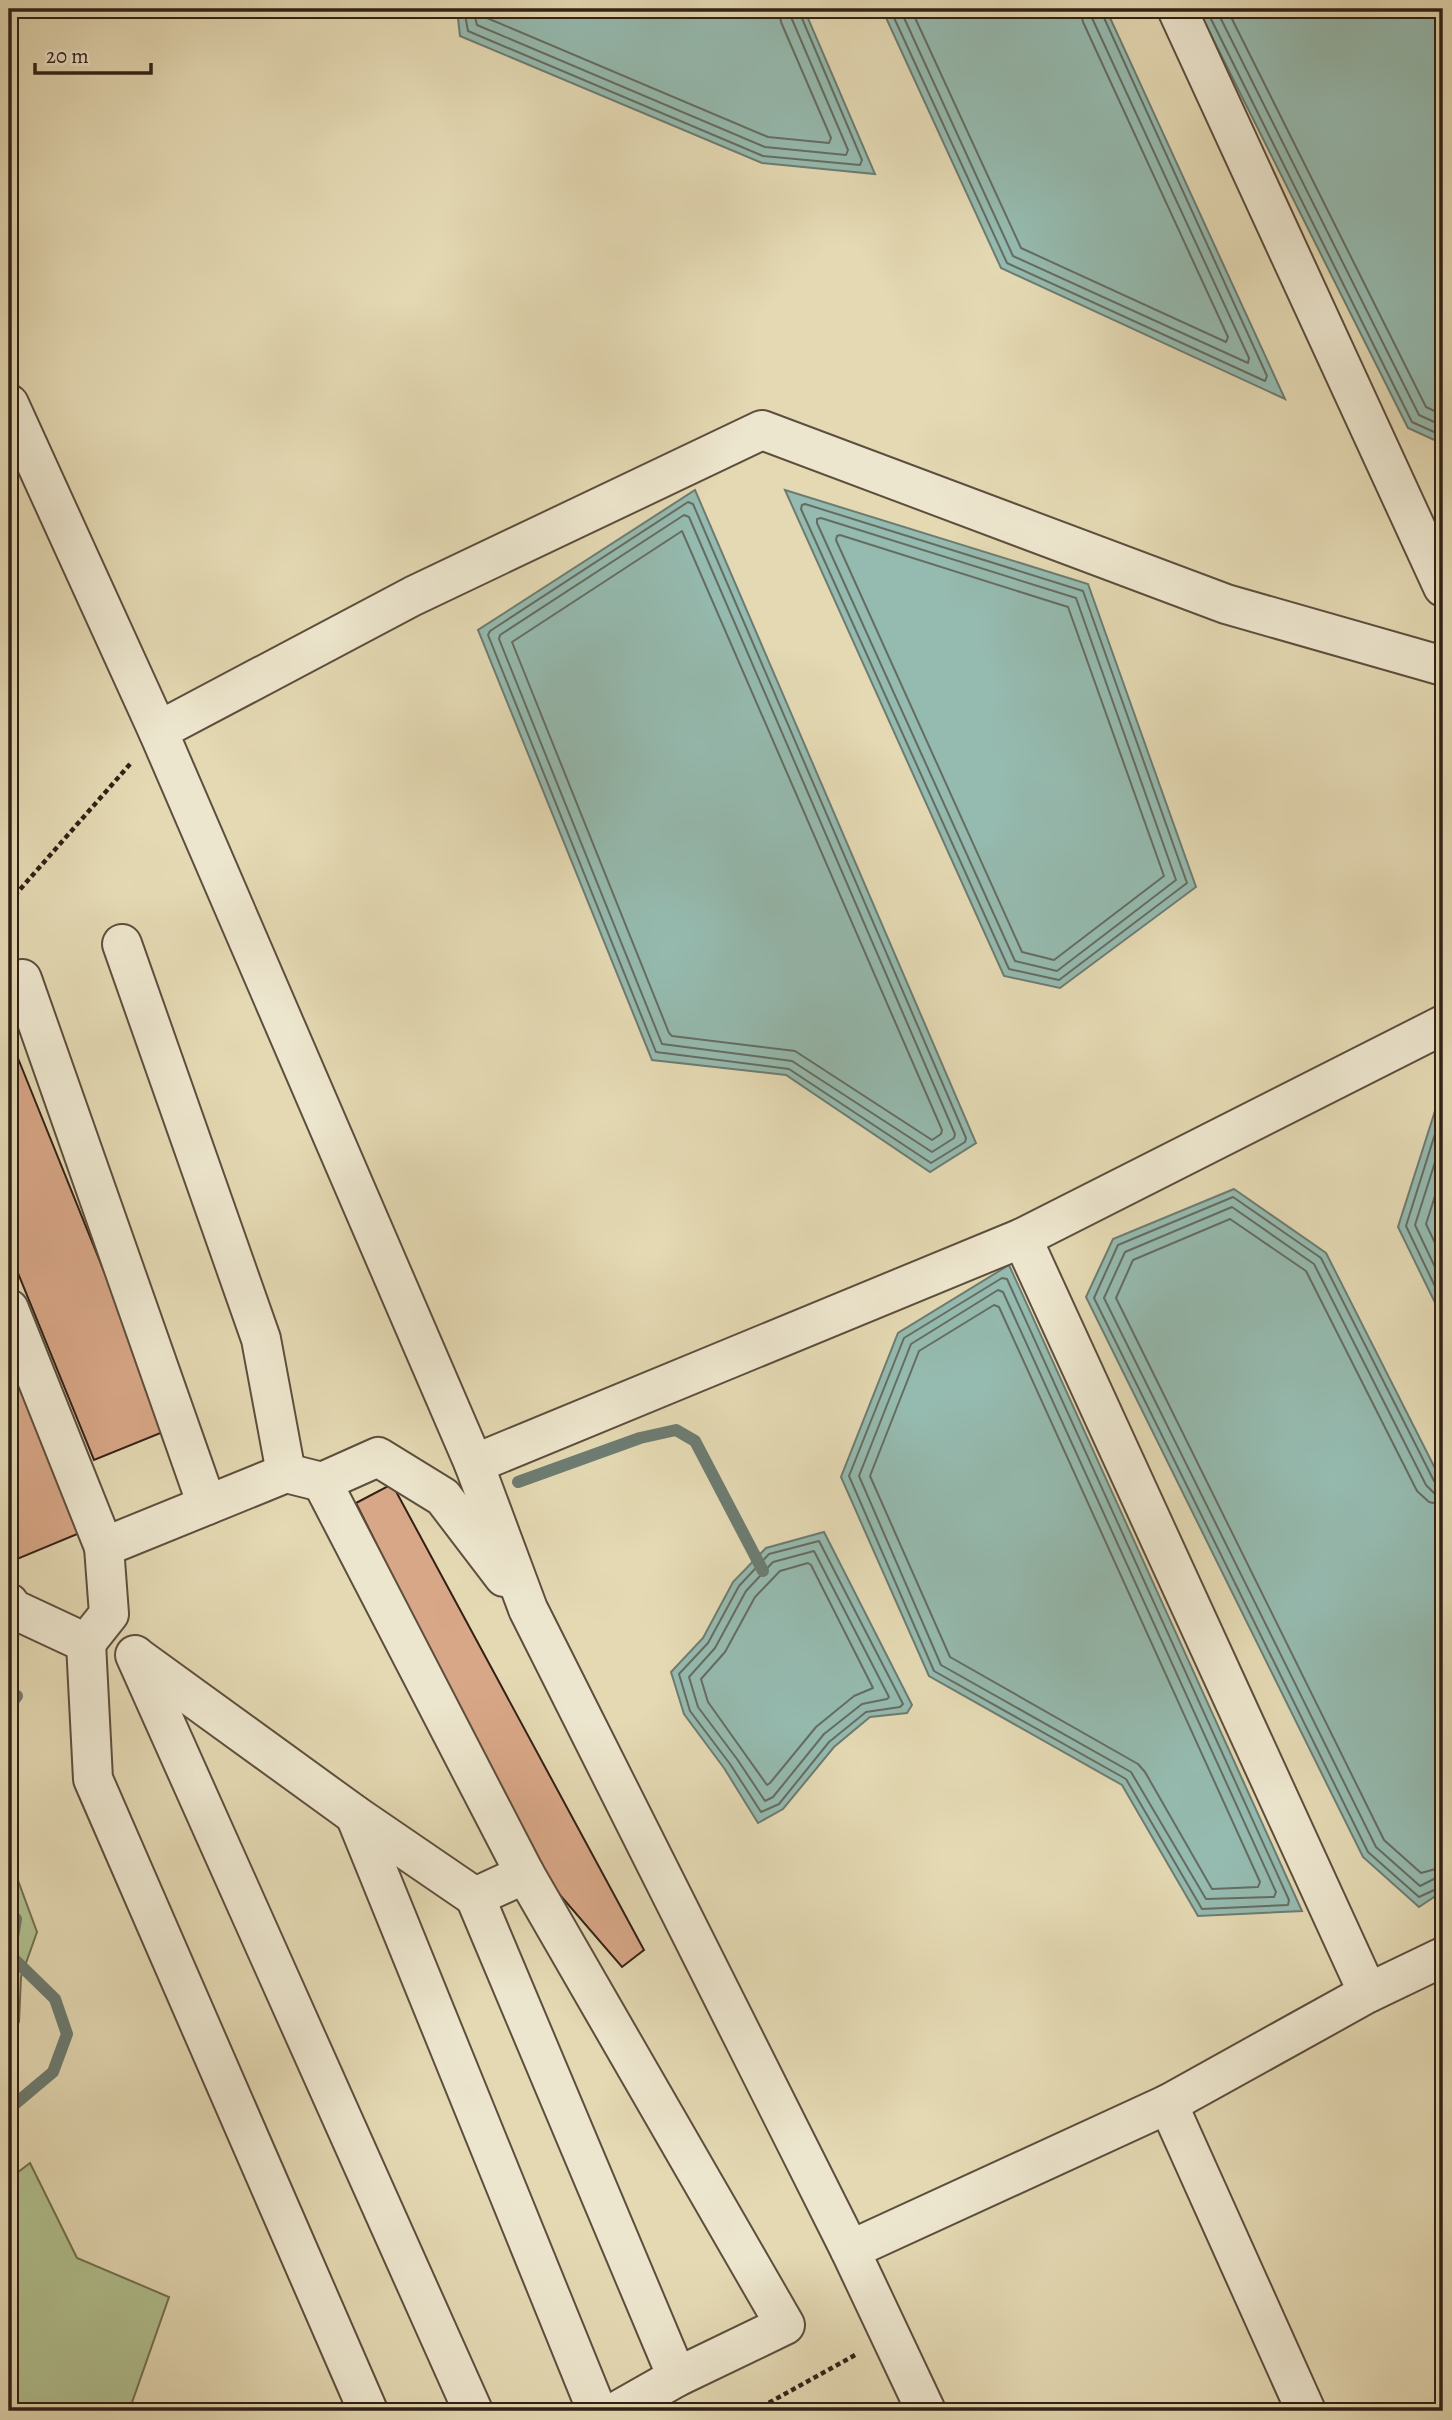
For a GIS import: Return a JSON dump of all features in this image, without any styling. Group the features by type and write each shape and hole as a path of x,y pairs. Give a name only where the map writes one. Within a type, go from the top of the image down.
{"street":[{"path":"1177,9 1443,587"},
{"path":"9,404 158,731 474,1464 528,1609 850,2250 926,2411"},
{"path":"158,731 413,596 762,430 1226,604 1443,666"},
{"path":"122,944 261,1339 286,1473"},
{"path":"22,979 207,1505"},
{"path":"474,1464 1022,1237 1443,1026"},
{"path":"1022,1237 1368,1993"},
{"path":"9,1309 104,1547 97,1629 93,1779 368,2411"},
{"path":"104,1547 286,1473 323,1482 379,1457 443,1497 528,1609"},
{"path":"323,1482 524,1874 785,2325 677,2377 617,2411"},
{"path":"9,1602 11,1608 97,1629 355,1815 475,1897 677,2377"},
{"path":"135,1655 473,2411"},
{"path":"355,1815 597,2411"},
{"path":"475,1897 524,1874"},
{"path":"850,2250 1168,2104 1368,1993 1443,1957"},
{"path":"1168,2104 1306,2411"}],"path":[{"path":"9,902 158,731"},
{"path":"754,2411 891,2335"}],"green space":[{"path":"9,1856 37,1932 21,1977 19,2022 9,2037"},
{"path":"30,2163 77,2258 169,2297 129,2411 9,2411 9,2179"}],"water":[{"path":"457,9 804,9 875,174 762,163 460,36"},
{"path":"882,9 1106,9 1285,399 1001,268"},
{"path":"1198,9 1431,9 1443,36 1443,444 1408,428"},
{"path":"695,490 976,1143 930,1172 786,1075 652,1060 478,630"},
{"path":"785,490 1088,584 1196,887 1060,988 1004,976"},
{"path":"1443,1107 1443,1319 1398,1227 1435,1111"},
{"path":"1234,1189 1326,1253 1443,1484 1443,1891 1419,1907 1363,1857 1086,1297 1113,1239"},
{"path":"1009,1265 1302,1911 1198,1916 1122,1785 929,1676 841,1477 898,1333"},
{"path":"824,1532 912,1705 907,1713 870,1717 834,1747 783,1809 758,1823 724,1768 684,1714 671,1672 703,1638 733,1582 766,1548"}],"building":[{"path":"9,1036 168,1430 94,1460 9,1251"},
{"path":"9,1342 87,1530 10,1562 9,1558"},
{"path":"392,1484 644,1950 622,1967 541,1873 356,1503"}],"waterway":[{"path":"518,1482 640,1438 676,1430 695,1441 763,1571"},
{"path":"9,1706 17,1696"},
{"path":"9,1912 16,1919 10,1955 55,1999 67,2034 53,2072 9,2109"}]}
